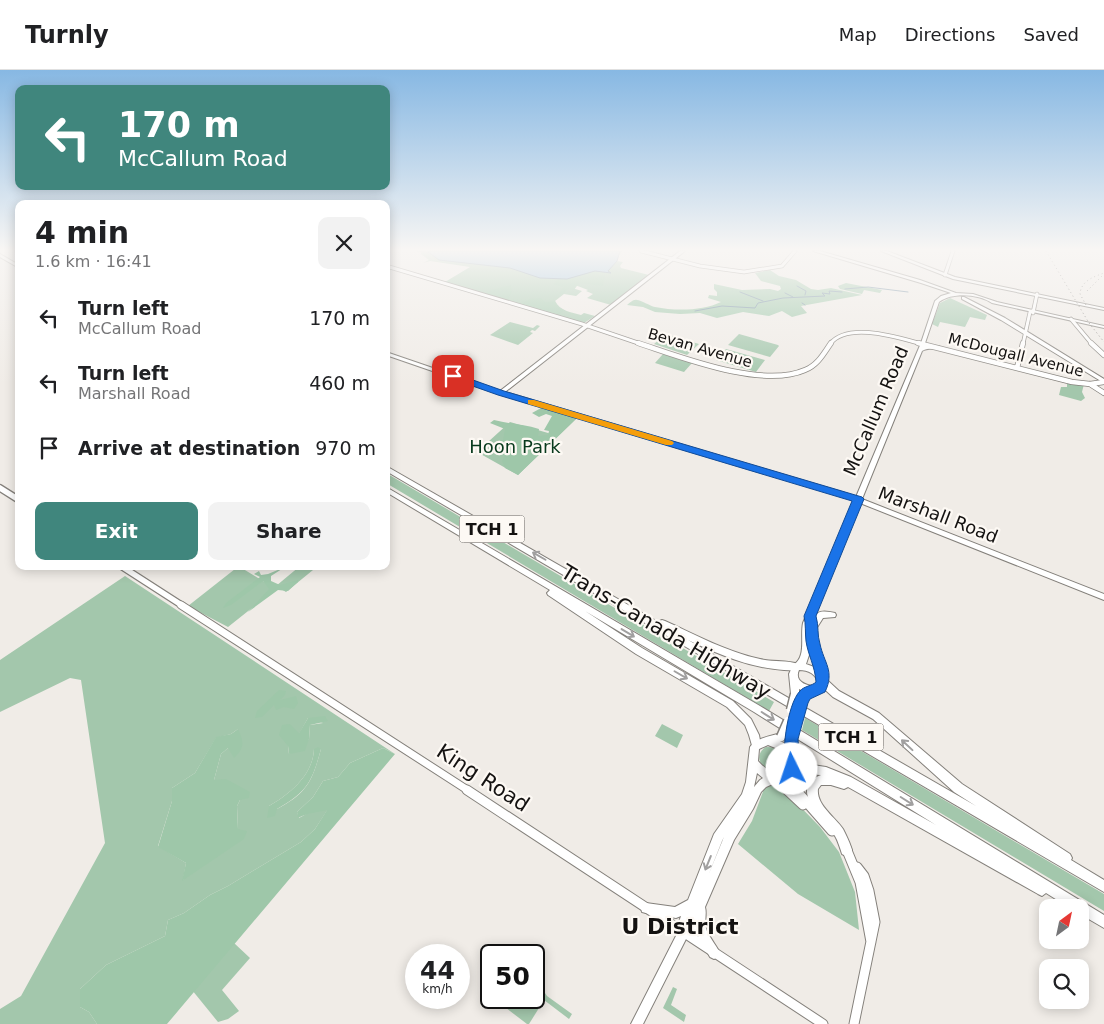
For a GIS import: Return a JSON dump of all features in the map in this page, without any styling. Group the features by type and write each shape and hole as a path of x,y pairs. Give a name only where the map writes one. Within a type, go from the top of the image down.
{"highway":[{"name":"Trans-Canada Highway","path":"390,470 1104,884"},
{"name":"Trans-Canada Highway","path":"390,491 757,709 1066,899"},
{"path":"496,555 638,651 730,704 748,722 756,746"},
{"path":"597,589 734,657 765,665 797,667"},
{"path":"821,684 876,716 958,788 1104,884"},
{"path":"791,769 808,768 825,771 847,781 1060,899"},
{"path":"846,850 838,831 813,798 812,789 817,782 828,780 840,782 906,813"},
{"name":"Trans-Canada Highway","path":"1089,913 1104,922"}],"main road":[{"path":"501,393 627,296"},
{"path":"937,296 937,301 957,296"},
{"path":"960,296 991,315 1027,330 1053,349 1104,380"},
{"path":"962,296 1104,327"},
{"path":"966,296 974,298 991,315"},
{"path":"1044,296 1104,308"},
{"name":"McCallum Road","path":"793,678 793,671 806,658 804,627 921,350 937,301"},
{"path":"921,350 927,347 938,347"},
{"path":"1053,349 1062,352 1104,380"},
{"name":"Marshall Road","path":"390,354 501,393 858,499 1104,597"},
{"path":"1064,363 1075,363"},
{"path":"854,510 843,494 862,490"},
{"path":"812,628 821,615 832,615"},
{"path":"810,616 813,643 822,669 821,684"},
{"path":"797,667 810,668 821,684"},
{"path":"793,678 802,687 821,684"},
{"path":"714,953 700,929 697,905 730,836 750,806 758,789 763,783 781,779 791,769 790,742 792,722 799,696 793,678"},
{"path":"799,696 821,684"},
{"path":"637,1024 684,933 691,928 718,838 746,797 751,782 756,746 781,737 792,722"},
{"path":"769,741 781,746 791,769"},
{"path":"753,762 764,775 775,779"},
{"path":"646,908 676,913 697,905"}],"street":[{"name":"Bevan Avenue","path":"485,296 735,373 759,377 785,376 806,370 820,361 832,341 842,336 857,333 882,334 923,343"},
{"path":"1017,368 1037,296"},
{"path":"1071,319 1086,338 1104,355"},
{"name":"McDougall Avenue","path":"923,343 1068,380 1090,384 1104,380"},
{"path":"1090,384 1104,393"},
{"path":"0,488 15,497"},
{"name":"King Road","path":"127,570 823,1024"},
{"path":"791,769 796,791 846,850 855,866 863,891 871,942 854,1024"},
{"path":"775,779 820,819"}],"green space":[{"path":"491,296 562,296 555,301 566,311 595,316 584,323"},
{"path":"492,296 510,296 508,300"},
{"path":"591,296 623,296 611,305 587,298"},
{"path":"709,296 859,296 801,306 807,313 792,317 782,311 769,316 743,312 717,318 700,313 655,312 643,307 627,305 636,300 655,307 689,309 706,307 721,302 708,298"},
{"path":"541,298 545,302 555,301 558,307 564,310 559,315 520,304 530,299"},
{"path":"950,298 987,315 985,320 970,317 965,327 940,322 938,327 932,324 940,303"},
{"path":"510,322 533,328 537,325 540,326 535,331 532,330 530,332 533,333 518,345 490,335"},
{"path":"666,334 699,344 687,355 654,344"},
{"path":"739,334 779,346 770,357 728,345"},
{"path":"726,349 765,360 756,372 716,360"},
{"path":"663,354 692,363 684,372 655,363"},
{"path":"1067,381 1084,384 1082,392 1085,398 1081,401 1059,395 1061,387 1067,387"},
{"name":"Hoon Park","path":"541,408 577,418 518,475 505,468 502,461 505,455 497,453 493,444 503,440 505,429 490,423 494,420 528,426 539,429 538,436 548,435 549,431 544,430 552,416 546,414 539,417 532,413"},
{"name":"Hoon Park","path":"574,417 577,418 518,475 477,452 510,422 555,435"},
{"path":"390,475 774,702 769,711 390,485"},
{"path":"234,570 245,570 276,589 228,627 188,606"},
{"path":"280,570 271,576 271,581 280,585 298,580 298,582 288,591 278,590 248,612 269,589 263,581 231,605 223,608 226,603 260,577 254,574 259,571 261,575"},
{"path":"295,570 313,570 286,592 276,586"},
{"path":"125,576 395,754 383,748 350,763 338,777 323,781 313,797 297,812 299,818 310,812 328,809 315,829 301,842 210,895 184,913 168,920 165,936 106,965 80,989 80,1007 89,1012 97,1024 0,1024 0,1009 21,996 105,843 81,680 70,678 0,712 0,660","holes":["308,718 323,723 310,725 309,739 289,754 288,746 299,734","238,729 228,748 221,754 214,780 240,800 237,806 238,829 183,880 186,863 158,846 172,801 172,788 195,773 216,738 231,734","314,749 321,749 315,770 302,792 277,809 269,806 285,796 299,783 310,767"]},
{"path":"279,690 286,691 280,700 296,696 298,703 294,709 284,707 276,710 274,705 262,717 255,718 257,711"},
{"path":"325,716 328,721 310,725 309,739 305,751 289,754 288,746 279,735 282,725 290,724 299,733 308,718"},
{"path":"805,718 1104,894 1104,911 1089,902 1089,899 1084,899 802,730"},
{"path":"662,724 683,735 677,748 655,736"},
{"path":"238,729 242,748 234,758 228,748 221,754 214,780 226,779 250,792 249,798 240,800 237,806 238,829 247,831 244,839 182,881 186,863 158,847 172,801 172,788 195,773 216,737 231,734"},
{"path":"318,747 321,749 318,760 307,785 295,797 277,809 275,816 267,818 269,806 292,790 305,775 310,767 314,749"},
{"path":"766,747 778,749 783,754 786,766 782,771 771,772 764,768 759,757 762,750"},
{"path":"383,748 395,754 167,1024 97,1024 89,1012 80,1007 80,989 106,965 165,936 168,920 184,913 210,895 301,842 315,829 327,810 298,818 297,812 313,797 323,781 338,777 350,763"},
{"path":"772,784 786,792 820,827 839,852 855,892 859,930 798,894 738,844 752,821 764,789"},
{"path":"234,943 250,958 222,990 239,1011 228,1019 218,1022 192,990"},
{"path":"673,987 677,989 671,1005 686,1015 684,1022 663,1008"},
{"path":"545,993 572,1014 569,1019 545,1001"},
{"path":"507,1009 538,1009 529,1024"}],"waterway":[{"path":"749,296 763,301"},
{"path":"695,311 722,306 755,308 758,303 783,298 825,296"}],"railway":[{"path":"1073,296 1089,323 1104,342"},
{"path":"1081,296 1086,305"}],"slow traffic":[{"path":"531,402 669,443"}],"district":[{"name":"U District","path":"680,926"}],"route":[{"path":"453,376 501,393 813,484 858,499 810,616 814,650 822,669 823,682 822,686 817,690 805,694 801,701 791,739 792,769"}]}
